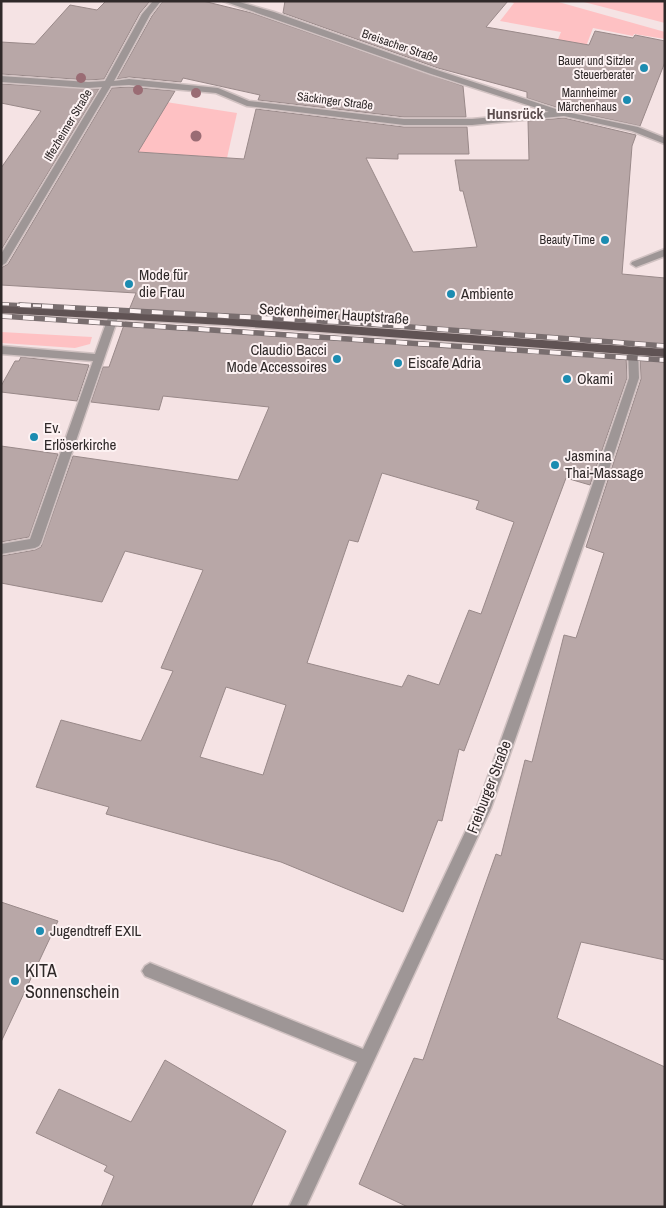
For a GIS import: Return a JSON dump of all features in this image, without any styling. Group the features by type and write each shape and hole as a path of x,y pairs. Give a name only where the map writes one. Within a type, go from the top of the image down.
{"main road":[{"name":"Seckenheimer Hauptstraße","path":"1,310 234,322 665,352"}],"street":[{"name":"Iffezheimer Straße","path":"1,263 108,83 146,14 157,1"},
{"name":"Breisacher Straße","path":"227,1 271,14 434,72 564,114"},
{"name":"Säckinger Straße","path":"1,79 88,85 129,82 218,91 247,103 404,122 472,122 564,114 635,129 665,141"},
{"path":"636,264 665,252"},
{"path":"1,549 35,543 114,315"},
{"path":"1,350 99,358"},
{"name":"Freiburger Straße","path":"297,1207 484,808 591,506 634,378 633,350"},
{"path":"150,971 366,1058"}],"shaded area":[{"path":"508,1 555,1 665,32 665,39 634,34 633,36 593,28 585,49 554,49 561,32 500,21 514,3"},
{"path":"580,1 665,1 665,23"},
{"path":"166,102 237,113 227,158 138,152"},
{"path":"1,332 92,337 90,344 75,348 2,343"}],"building":[{"path":"106,1 150,1 140,13 104,79 88,80 1,74 1,42 35,44 70,5 97,10"},
{"path":"163,1 203,1 252,13 463,86 466,117 404,117 258,100 260,95 183,78 181,82 129,77 117,79 152,16"},
{"path":"285,1 508,1 486,27 589,45 595,31 633,38 635,35 665,41 665,62 640,126 562,109 527,98 527,92 438,68 283,13"},
{"path":"1,84 99,89 1,250 1,168 41,111 1,103"},
{"path":"129,87 175,91 138,152 244,159 256,109 404,127 467,127 469,154 398,154 398,159 366,158 413,252 477,247 463,191 460,191 455,160 529,160 528,121 564,118 636,135 632,146 622,274 665,278 665,347 129,310 136,293 1,285 1,268 8,264 112,88"},
{"path":"125,322 626,356 627,378 590,485 566,478 464,751 459,749 442,821 438,820 403,912 281,862 106,814 109,807 36,787 61,720 141,741 173,671 161,668 203,570 125,551 102,602 1,583 1,556 35,550 41,547 73,456 238,480 269,407 163,396 159,410 91,402 103,367 109,367","holes":["382,473 479,501 476,509 514,522 481,614 469,610 439,685 408,675 402,687 307,663 349,540 358,542","226,687 286,705 263,775 200,757"]},
{"path":"21,357 89,365 77,401 1,392 1,386 15,361 19,361"},
{"path":"640,357 665,359 665,960 581,942 557,1018 665,1067 665,1207 408,1207 359,1184 414,1058 423,1060 496,854 501,856 525,760 532,762 564,635 576,638 604,553 586,547 641,379"},
{"path":"1,446 58,454 29,537 1,542"},
{"name":"KITA Sonnenschein","path":"1,902 58,921 1,1042"},
{"path":"165,1060 286,1131 251,1207 101,1207 114,1176 104,1171 107,1166 36,1133 59,1089 131,1122"}],"railway":[{"path":"1,304 44,306"},
{"path":"20,305 357,323 665,346"},
{"path":"1,316 665,360"}],"place":[{"name":"Bauer und Sitzler Steuerberater","path":"644,68"},
{"name":"Mannheimer Märchenhaus","path":"627,100"},
{"name":"Beauty Time","path":"605,240"},
{"name":"Mode für die Frau","path":"129,284"},
{"name":"Ambiente","path":"451,294"},
{"name":"Claudio Bacci Mode Accessoires","path":"337,359"},
{"name":"Eiscafe Adria","path":"398,363"},
{"name":"Okami","path":"567,379"},
{"name":"Ev. Erlöserkirche","path":"34,437"},
{"name":"Jasmina Thai-Massage","path":"555,465"},
{"name":"Jugendtreff EXIL","path":"40,931"},
{"name":"KITA Sonnenschein","path":"15,981"}],"district":[{"name":"Hunsrück","path":"515,114"}]}
